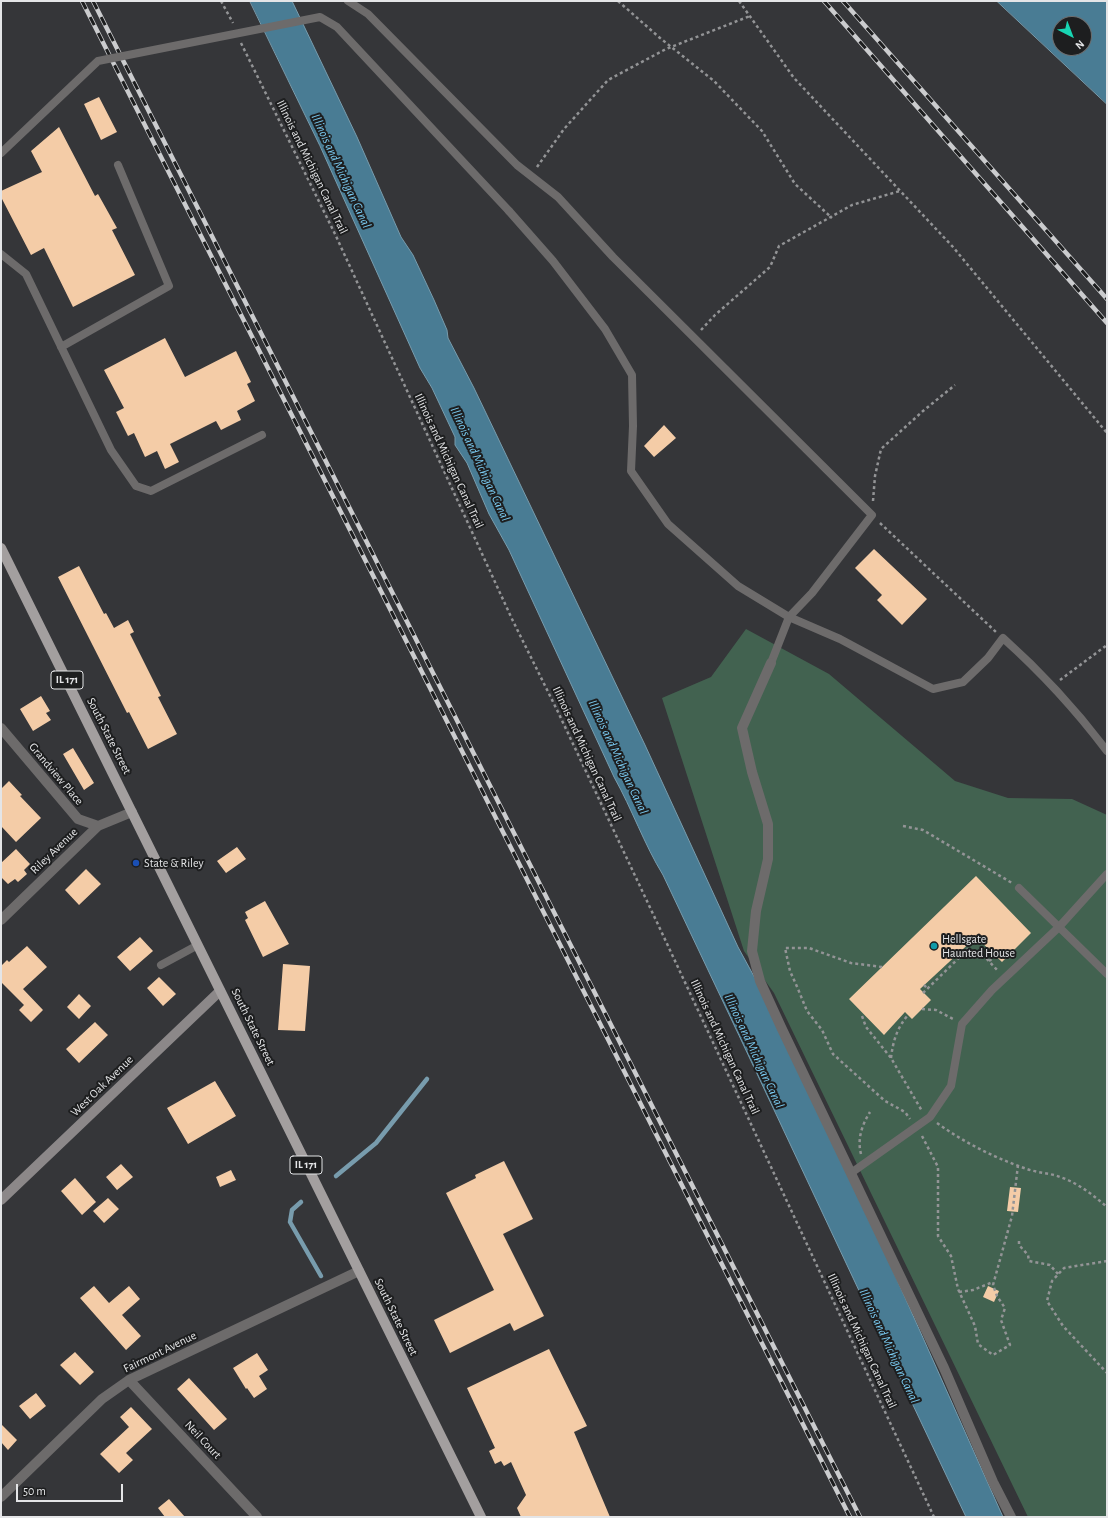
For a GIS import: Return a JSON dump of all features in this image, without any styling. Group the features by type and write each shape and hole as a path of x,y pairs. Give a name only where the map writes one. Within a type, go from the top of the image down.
{"main road":[{"name":"South State Street","path":"1,548 481,1517"}],"street":[{"path":"771,663 742,728 752,772 768,824 768,859 756,911 752,952 760,980 944,1368 993,1482 1011,1517"},
{"name":"Grandview Place","path":"1,728 78,819 98,826"},
{"name":"Riley Avenue","path":"1,920 98,826 132,812"},
{"name":"West Oak Avenue","path":"1,1200 220,991"},
{"name":"Fairmont Avenue","path":"1,1497 102,1399 129,1380 359,1271"},
{"name":"Neil Court","path":"129,1380 257,1517"}],"lane":[{"path":"348,1 368,14 517,165 558,197 613,257 872,515 812,593 789,617 771,663"},
{"path":"1,153 98,61 320,17 337,27 509,211 553,261 605,329 632,375 633,426 631,471 668,524 738,586 789,617 865,651 932,689 963,682 988,658 1003,638 1084,720 1107,751"},
{"path":"61,347 169,286 118,165"},
{"path":"1,254 26,274 111,450 136,486 151,491 262,435"},
{"path":"851,1173 930,1117 951,1086 962,1024 1005,978 1059,927 1107,874"},
{"path":"1019,888 1107,974"},
{"path":"161,966 198,945"}],"path":[{"path":"221,1 234,24"},
{"path":"618,1 671,47 714,81 762,131 795,184 832,218"},
{"path":"739,1 794,78 953,247 1107,433"},
{"path":"530,175 564,129 608,80 671,47 750,16"},
{"name":"Illinois and Michigan Canal Trail","path":"239,37 335,234 512,619 662,933 934,1517"},
{"path":"694,338 715,315 770,267 779,246 832,218 852,205 900,191"},
{"path":"955,385 923,411 881,449 875,476 872,515 957,597 1003,638"},
{"path":"1052,686 1107,645"},
{"path":"903,826 923,830 1019,888"},
{"path":"882,967 851,963 809,948 785,948 790,970 807,1011 822,1030 833,1054 885,1101 905,1112 917,1127 938,1167 938,1236 952,1256 959,1292 974,1326 978,1344 993,1355 1010,1345 1001,1320 1005,1308 997,1296 993,1285 1012,1216 1018,1165"},
{"path":"923,992 968,949 986,958 1005,978"},
{"path":"989,961 996,956"},
{"path":"924,985 927,988"},
{"path":"922,1009 936,1010 962,1024"},
{"path":"891,1058 893,1041 898,1028 908,1015"},
{"path":"862,1016 866,1028 891,1058 920,1109 930,1117 955,1136 980,1149 1028,1170 1061,1177 1089,1191 1107,1207"},
{"path":"864,1164 858,1144 863,1123 870,1112"},
{"path":"1019,1241 1019,1245 1028,1255 1029,1261 1050,1265 1058,1274"},
{"path":"1107,1261 1064,1268 1052,1280 1046,1301 1063,1326 1107,1373"},
{"path":"959,1292 979,1289 994,1282"}],"green space":[{"path":"746,629 829,674 955,781 1008,798 1072,799 1107,815 1107,1517 1028,1517 774,993 744,951 662,698 711,677"}],"water":[{"name":"Illinois and Michigan Canal","path":"250,1 292,1 357,137 401,237 413,255 434,300 447,330 448,338 474,388 645,745 738,947 756,980 874,1228 1003,1517 966,1517 663,875 614,777 509,550 489,514 467,463 455,445 455,437 432,388 420,368 320,146"},
{"path":"997,1 1107,1 1107,104 1056,56 1092,56 1092,16 1052,16 1052,52"}],"building":[{"path":"99,97 117,132 101,140 84,104"},
{"path":"59,127 95,196 98,194 117,228 112,230 135,275 73,307 44,248 31,255 1,197 1,191 42,172 31,151"},
{"path":"165,338 185,377 236,351 251,382 247,384 255,401 237,411 241,420 221,430 216,421 170,444 179,462 165,469 157,451 145,457 134,433 128,436 116,412 124,408 104,370"},
{"path":"664,425 676,438 654,457 644,446"},
{"path":"874,549 927,599 902,625 877,600 882,595 855,568"},
{"path":"79,566 104,614 106,613 114,628 128,620 134,632 130,634 161,696 158,697 177,734 148,749 129,712 127,713 58,577"},
{"path":"41,696 50,711 46,713 51,720 33,731 20,709"},
{"path":"73,748 94,783 84,790 63,754"},
{"path":"9,781 22,795 20,796 41,818 16,842 1,826 1,789"},
{"path":"237,847 246,859 226,873 217,861"},
{"path":"16,849 30,864 24,870 27,874 18,882 15,879 8,884 1,877 1,863"},
{"path":"86,869 101,884 79,905 65,890"},
{"name":"Hellsgate Haunted House","path":"976,876 1031,933 1002,962 976,937 920,989 931,1000 912,1019 905,1012 884,1035 849,999"},
{"path":"265,901 289,944 263,957 245,920 248,918 245,912"},
{"path":"140,937 153,951 130,971 117,957"},
{"path":"27,946 47,967 23,989 43,1010 31,1022 19,1010 24,1005 1,982 1,966 7,960 9,962"},
{"path":"283,964 310,966 305,1031 278,1030"},
{"path":"159,977 176,994 163,1006 147,988"},
{"path":"79,994 91,1006 79,1019 67,1007"},
{"path":"95,1022 108,1035 79,1063 66,1049"},
{"path":"215,1081 236,1116 188,1144 167,1108"},
{"path":"504,1161 533,1219 503,1234 544,1316 514,1331 510,1323 450,1353 434,1320 494,1290 446,1193 476,1178 475,1175"},
{"path":"121,1164 133,1177 117,1190 106,1177"},
{"path":"231,1170 236,1180 220,1187 216,1177"},
{"path":"75,1178 96,1202 82,1215 61,1191"},
{"path":"1010,1187 1021,1188 1018,1212 1007,1211"},
{"path":"108,1198 119,1209 104,1223 93,1211"},
{"path":"94,1286 109,1303 129,1286 140,1299 122,1315 141,1336 126,1350 80,1298"},
{"path":"988,1286 999,1291 994,1302 983,1297"},
{"path":"549,1349 587,1426 574,1432 610,1517 521,1517 517,1508 526,1495 511,1462 504,1466 501,1461 495,1464 489,1451 495,1448 467,1388"},
{"path":"75,1352 94,1372 80,1385 60,1365"},
{"path":"257,1353 268,1370 259,1376 267,1389 254,1398 247,1388 246,1389 233,1368"},
{"path":"189,1378 227,1419 214,1430 177,1389"},
{"path":"36,1393 46,1406 30,1419 19,1406"},
{"path":"131,1407 152,1429 126,1453 133,1460 119,1473 100,1454 129,1427 120,1417"},
{"path":"1,1424 17,1440 8,1450 1,1442"},
{"path":"169,1499 185,1517 165,1517 158,1508"}],"waterway":[{"path":"336,1176 376,1143 427,1079"},
{"path":"301,1202 292,1210 290,1222 321,1276"}],"railway":[{"path":"82,1 850,1517"},
{"path":"93,1 860,1517"},
{"path":"824,1 1107,323"},
{"path":"843,1 1107,299"}],"place":[{"name":"State & Riley","path":"136,863"},
{"name":"Hellsgate Haunted House","path":"934,946"}]}
